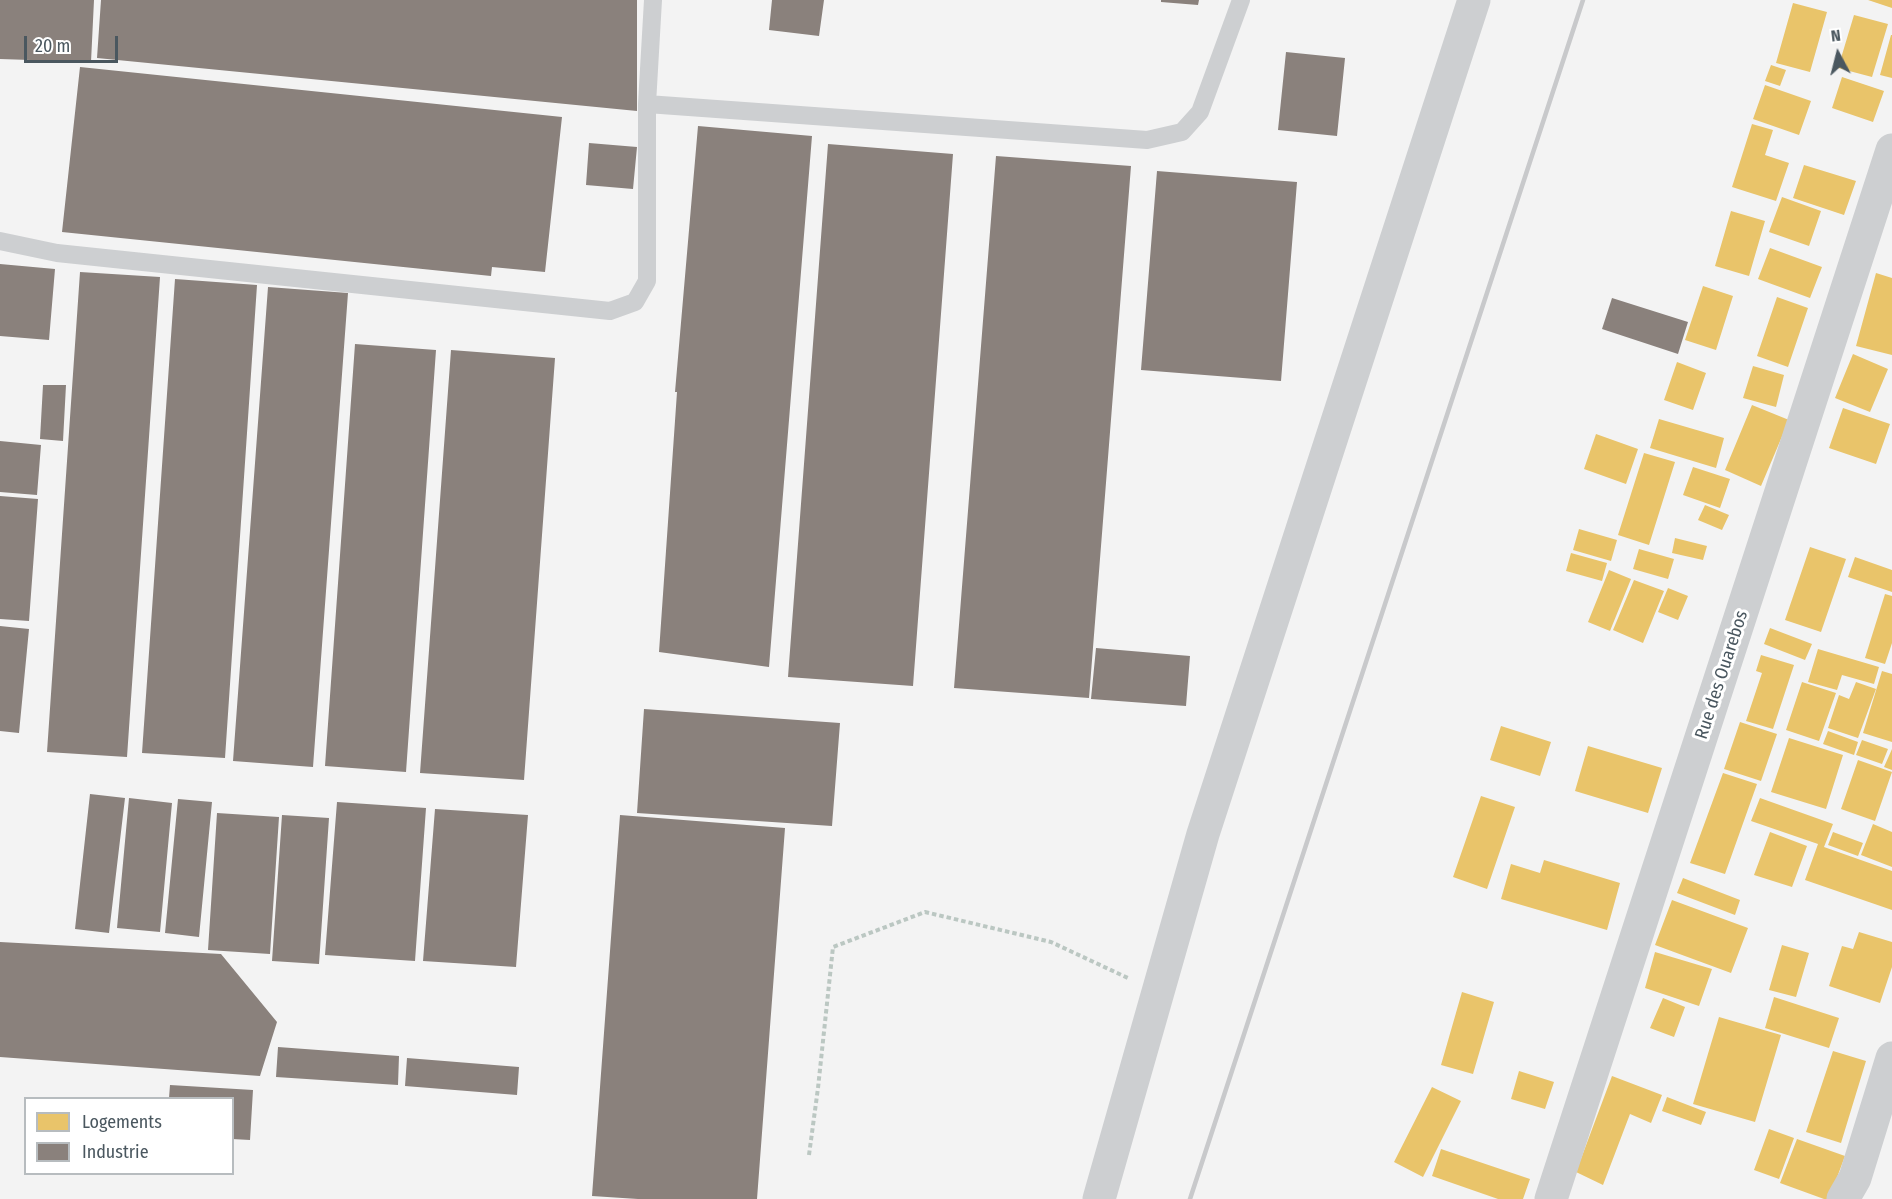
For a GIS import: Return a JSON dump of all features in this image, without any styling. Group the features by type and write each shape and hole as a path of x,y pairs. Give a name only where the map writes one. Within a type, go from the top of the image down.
{"street":[{"path":"1099,1199 1203,834 1474,0"},
{"name":"Rue des Ouarebos","path":"1551,1199 1892,150"},
{"path":"1843,1199 1856,1178 1892,1058"}],"lane":[{"path":"0,241 57,253 610,311 635,302 647,281 647,104 653,0"},
{"path":"647,104 1147,140 1182,132 1200,112 1241,0"}],"path":[{"path":"809,1155 833,947 925,912 1051,942 1158,992"}],"building: Logements":[{"path":"1868,0 1892,0 1892,8"},
{"path":"1793,3 1827,12 1810,72 1776,63"},
{"path":"1854,15 1888,24 1872,77 1838,68"},
{"path":"1892,35 1892,78 1880,75"},
{"path":"1771,65 1786,70 1780,86 1765,81"},
{"path":"1842,77 1884,91 1873,122 1832,108"},
{"path":"1765,85 1811,101 1799,135 1753,119"},
{"path":"1752,124 1773,130 1765,155 1789,163 1776,201 1732,187"},
{"path":"1804,165 1856,181 1844,215 1793,198"},
{"path":"1782,197 1821,211 1809,246 1769,232"},
{"path":"1731,211 1765,221 1749,276 1715,266"},
{"path":"1770,248 1822,267 1810,298 1758,279"},
{"path":"1876,273 1892,278 1892,355 1856,346"},
{"path":"1703,286 1733,296 1716,350 1685,340"},
{"path":"1777,297 1808,308 1788,367 1757,356"},
{"path":"1853,354 1888,369 1870,412 1835,398"},
{"path":"1677,362 1706,373 1693,410 1664,400"},
{"path":"1753,366 1784,375 1776,407 1743,398"},
{"path":"1752,405 1789,420 1761,486 1725,470"},
{"path":"1843,408 1890,424 1876,464 1829,448"},
{"path":"1659,419 1724,438 1716,468 1650,448"},
{"path":"1596,434 1638,449 1626,484 1584,469"},
{"path":"1644,453 1675,462 1649,545 1618,535"},
{"path":"1693,467 1730,479 1720,508 1683,495"},
{"path":"1705,505 1729,515 1722,530 1698,520"},
{"path":"1579,529 1617,540 1611,561 1573,550"},
{"path":"1675,538 1707,546 1703,560 1672,553"},
{"path":"1810,547 1846,559 1821,632 1785,620"},
{"path":"1639,549 1674,559 1668,579 1633,569"},
{"path":"1571,553 1607,563 1602,581 1566,571"},
{"path":"1855,557 1892,570 1892,592 1848,577"},
{"path":"1609,570 1631,579 1610,631 1588,622"},
{"path":"1634,580 1664,591 1643,643 1613,630"},
{"path":"1668,588 1688,596 1678,620 1658,612"},
{"path":"1885,594 1892,596 1892,643 1885,664 1865,658"},
{"path":"1770,628 1812,644 1805,660 1764,644"},
{"path":"1818,649 1879,667 1874,684 1842,675 1837,690 1808,682"},
{"path":"1761,655 1794,665 1773,729 1746,721 1762,673 1756,671"},
{"path":"1882,671 1892,674 1892,742 1863,733"},
{"path":"1802,682 1836,693 1819,741 1786,730"},
{"path":"1856,682 1876,689 1858,738 1828,728 1839,695 1849,699"},
{"path":"1740,722 1777,734 1761,781 1724,769"},
{"path":"1501,726 1551,742 1540,776 1490,760"},
{"path":"1828,731 1858,742 1854,755 1823,744"},
{"path":"1789,738 1843,755 1826,809 1771,792"},
{"path":"1862,740 1888,749 1882,764 1856,755"},
{"path":"1588,746 1662,768 1648,813 1575,791"},
{"path":"1892,749 1892,770 1884,767"},
{"path":"1858,760 1892,772 1875,821 1841,809"},
{"path":"1723,773 1757,784 1725,874 1690,863"},
{"path":"1481,796 1515,807 1487,889 1453,877"},
{"path":"1760,798 1833,824 1824,847 1892,871 1892,910 1805,880 1818,844 1751,821"},
{"path":"1873,824 1892,832 1892,867 1861,855"},
{"path":"1770,832 1807,846 1792,887 1754,875"},
{"path":"1833,832 1863,843 1858,856 1828,845"},
{"path":"1544,860 1620,883 1607,930 1501,899 1511,864 1540,873"},
{"path":"1683,878 1740,900 1735,915 1677,893"},
{"path":"1672,900 1748,928 1731,973 1655,945"},
{"path":"1859,932 1892,942 1892,967 1880,1003 1829,986 1842,946 1853,949"},
{"path":"1782,945 1809,953 1796,997 1769,990"},
{"path":"1655,952 1712,969 1699,1006 1645,988"},
{"path":"1462,992 1494,1002 1473,1074 1441,1065"},
{"path":"1774,997 1839,1018 1829,1048 1765,1028"},
{"path":"1663,998 1685,1007 1674,1037 1650,1028"},
{"path":"1719,1017 1781,1035 1755,1122 1693,1104"},
{"path":"1833,1051 1866,1061 1841,1143 1806,1132"},
{"path":"1519,1071 1554,1082 1545,1109 1511,1099"},
{"path":"1612,1076 1662,1095 1651,1123 1630,1114 1603,1185 1576,1172"},
{"path":"1432,1087 1461,1101 1423,1177 1394,1162"},
{"path":"1667,1097 1706,1112 1701,1125 1662,1111"},
{"path":"1769,1129 1794,1138 1779,1179 1754,1170"},
{"path":"1797,1139 1845,1156 1829,1199 1780,1183"},
{"path":"1441,1149 1530,1179 1523,1199 1498,1199 1432,1176"}],"building: Industrie":[{"path":"0,0 94,0 91,62 0,59"},
{"path":"101,0 637,0 637,111 97,58"},
{"path":"772,0 824,0 819,36 769,30"},
{"path":"1161,0 1199,0 1198,5 1161,2"},
{"path":"1286,52 1345,58 1337,136 1278,130"},
{"path":"80,67 562,117 545,272 492,267 491,276 62,232"},
{"path":"698,126 812,136 769,667 659,652 677,392 675,392"},
{"path":"589,143 637,147 633,189 586,185"},
{"path":"828,144 953,154 913,686 788,677"},
{"path":"996,156 1131,166 1089,698 954,688"},
{"path":"1157,171 1297,182 1281,381 1141,370"},
{"path":"0,264 55,269 49,340 0,336"},
{"path":"80,272 160,277 127,757 47,752"},
{"path":"175,279 257,285 225,758 142,753"},
{"path":"268,287 348,293 313,767 233,761"},
{"path":"1612,298 1688,322 1678,354 1602,329"},
{"path":"355,344 436,350 406,772 325,766"},
{"path":"451,350 555,358 524,780 420,773"},
{"path":"43,385 66,385 63,441 40,439"},
{"path":"0,441 41,445 37,495 0,492"},
{"path":"0,496 38,499 29,621 0,619"},
{"path":"0,626 29,629 19,733 0,731"},
{"path":"1096,648 1190,656 1186,706 1091,699"},
{"path":"644,709 840,723 832,826 637,813"},
{"path":"90,794 125,798 109,933 75,929"},
{"path":"129,798 172,803 160,932 117,928"},
{"path":"178,799 212,802 199,937 165,933"},
{"path":"337,802 426,808 415,961 325,955"},
{"path":"435,809 528,815 516,967 423,961"},
{"path":"217,813 279,817 270,954 208,950"},
{"path":"282,815 329,818 319,964 272,961"},
{"path":"620,815 785,828 757,1199 638,1199 592,1196"},
{"path":"0,942 221,954 277,1022 260,1076 0,1057"},
{"path":"278,1047 399,1056 398,1085 276,1077"},
{"path":"407,1058 519,1067 517,1095 405,1086"},
{"path":"170,1085 253,1090 250,1140 234,1139 234,1097 169,1097"}],"railway":[{"path":"1190,1199 1583,0"}]}
